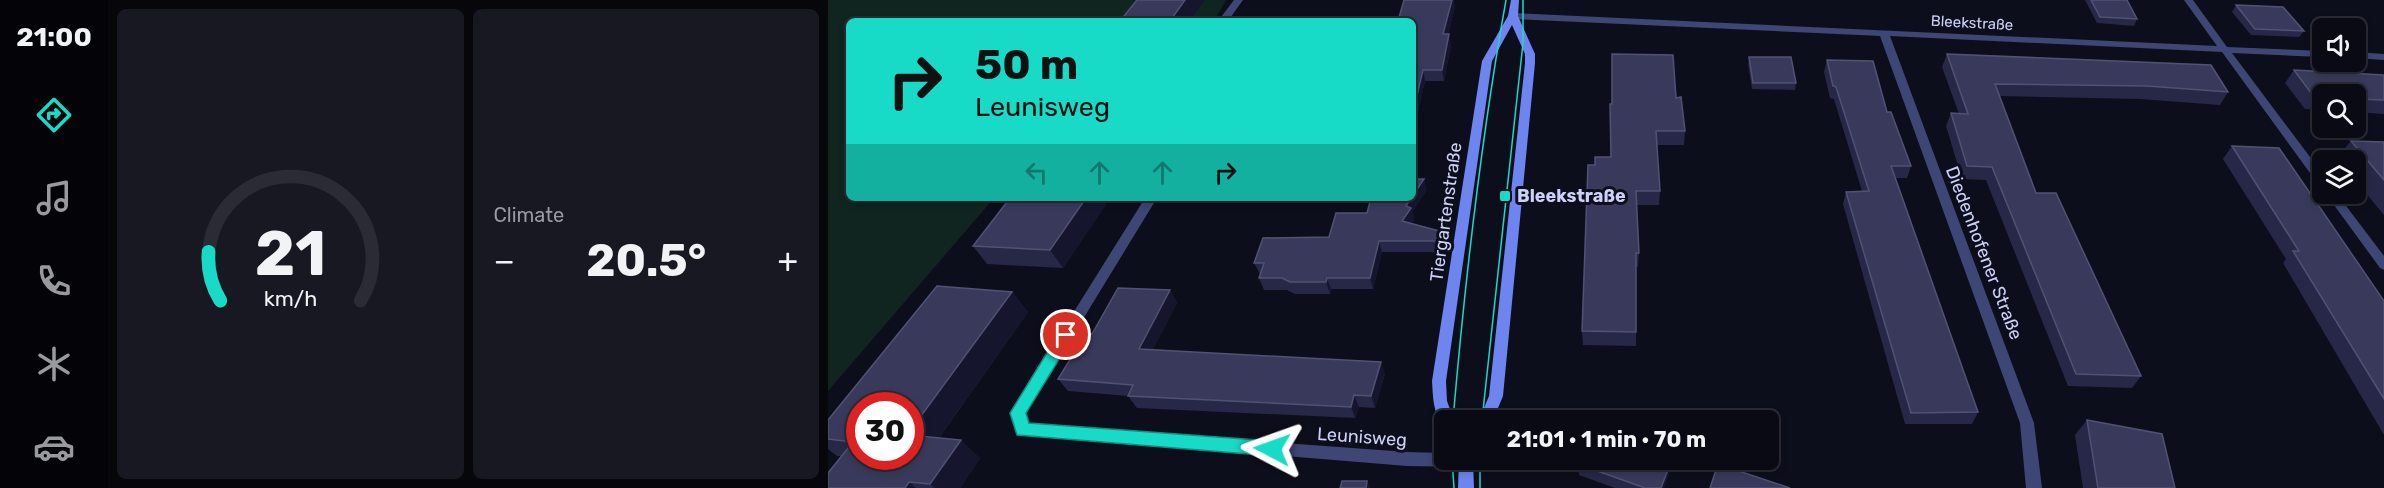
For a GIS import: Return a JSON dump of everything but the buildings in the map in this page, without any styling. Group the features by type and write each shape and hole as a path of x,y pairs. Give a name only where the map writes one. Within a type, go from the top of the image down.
{"main road":[{"name":"Tiergartenstraße","path":"1443,410 1440,401 1440,381 1487,62 1513,16 1515,0"},
{"path":"1491,410 1497,396 1530,63 1530,54 1513,16"},
{"path":"1466,470 1466,488"}],"street":[{"path":"1225,18 1239,0"},
{"path":"2188,0 2312,167"},
{"name":"Bleekstraße","path":"1513,16 2312,54"},
{"name":"Diedenhofener Straße","path":"1884,34 2027,423 2034,488"},
{"path":"2366,56 2384,57"},
{"name":"Leunisweg","path":"1149,201 1018,413 1023,430 1407,459 1434,459"},
{"path":"2338,204 2384,265"}],"green space":[{"path":"828,0 1226,0 1216,18 846,18 846,201 991,201 828,391"}],"tram line":[{"path":"1454,410 1475,210 1506,0"},
{"path":"1483,410 1523,43 1523,0"},
{"path":"1453,470 1454,488"},
{"path":"1480,470 1480,488"}],"place":[{"name":"Bleekstraße","path":"1505,196"}],"route":[{"path":"1066,335 1018,413 1023,430 1272,449"}]}
